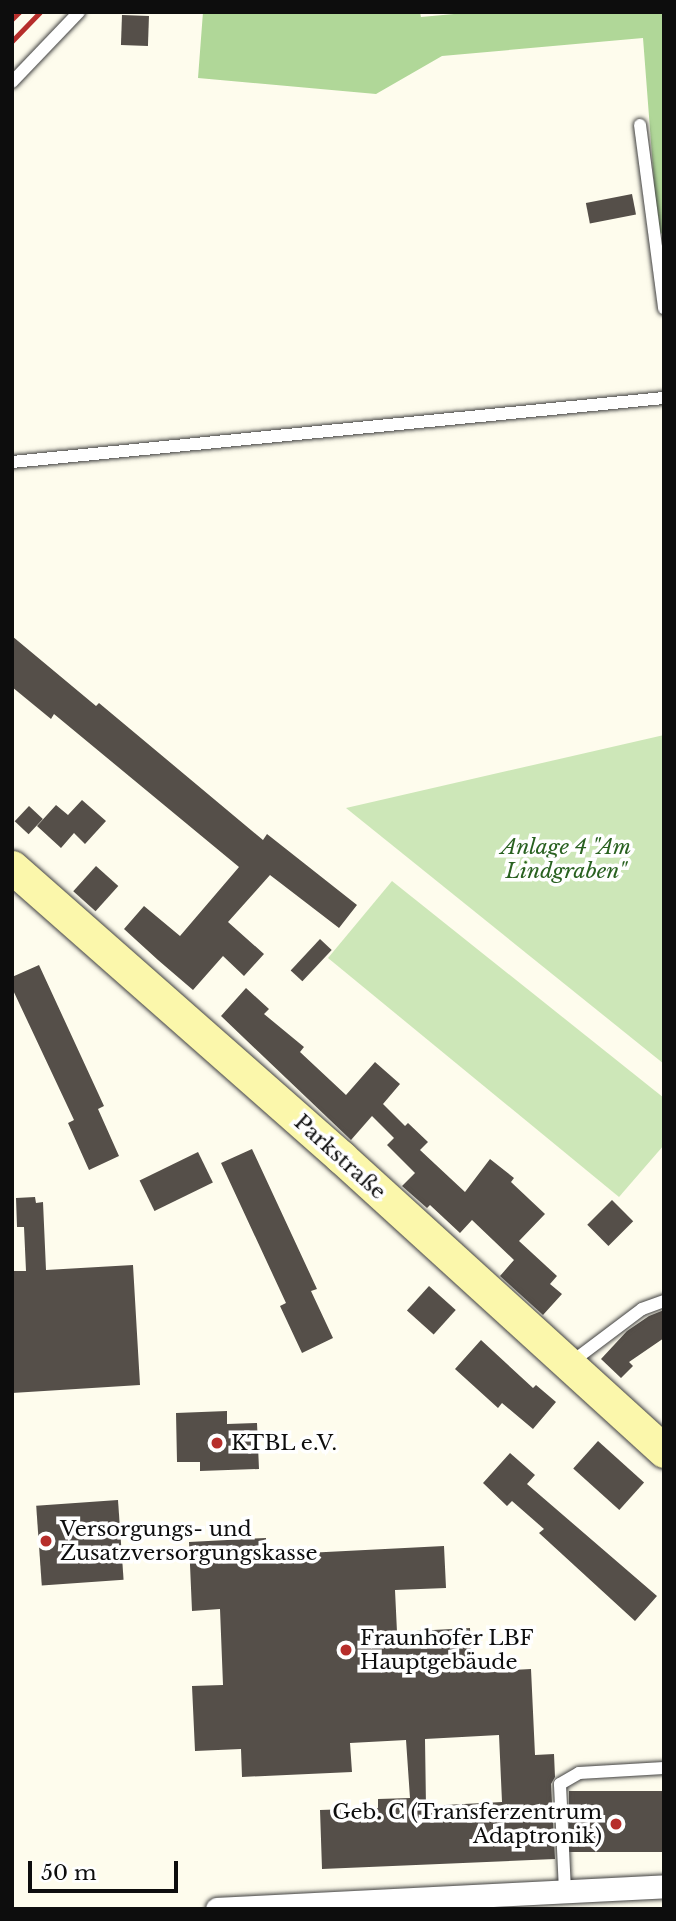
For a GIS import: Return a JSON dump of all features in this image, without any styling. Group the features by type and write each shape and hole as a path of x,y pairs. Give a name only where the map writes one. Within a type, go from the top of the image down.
{"street":[{"name":"Parkstraße","path":"12,867 664,1451"},
{"path":"217,1909 442,1903 565,1891 664,1886"}],"lane":[{"path":"12,82 79,12"},
{"path":"640,125 664,308"},
{"path":"12,463 664,398"},
{"path":"568,1364 642,1309 664,1301"},
{"path":"565,1891 561,1784 579,1773 664,1768"}],"green space":[{"path":"203,12 420,12 421,17 476,12 664,12 664,233 658,234 643,38 442,56 376,94 198,78"},
{"name":"Anlage 4 \"Am Lindgraben\"","path":"664,735 664,1064 346,808"},
{"path":"392,881 664,1098 664,1145 619,1197 328,958"}],"building":[{"path":"122,15 149,16 148,46 121,45"},
{"path":"632,194 636,215 590,224 586,203"},
{"path":"12,636 96,706 99,703 263,840 267,834 357,905 339,928 270,875 228,922 264,954 244,976 223,956 193,990 158,960 124,929 144,906 180,936 239,867 54,714 51,719 12,687"},
{"path":"82,800 106,821 85,844 74,833 61,848 37,826 56,805 68,815"},
{"path":"29,806 43,819 29,834 15,821"},
{"path":"96,866 118,886 96,911 73,891"},
{"path":"320,939 332,950 302,981 291,970"},
{"path":"39,965 104,1106 98,1109 119,1156 89,1170 68,1123 74,1120 12,988 12,977"},
{"path":"246,988 269,1009 264,1014 304,1047 300,1052 346,1095 375,1062 400,1084 383,1104 405,1126 408,1123 428,1142 420,1150 465,1192 490,1159 514,1178 511,1182 545,1214 519,1241 557,1276 550,1284 562,1294 543,1315 500,1276 514,1260 472,1220 460,1233 430,1205 427,1208 402,1186 415,1173 387,1145 394,1138 372,1116 351,1140 221,1016"},
{"path":"252,1149 317,1289 311,1291 333,1338 302,1353 280,1306 286,1303 221,1163"},
{"path":"198,1152 213,1183 154,1211 140,1180"},
{"path":"35,1197 36,1203 43,1202 46,1270 133,1265 140,1385 12,1393 12,1271 26,1271 24,1227 17,1227 16,1198"},
{"path":"612,1200 633,1221 608,1246 587,1225"},
{"path":"429,1286 456,1310 434,1335 407,1311"},
{"path":"664,1310 664,1338 629,1362 633,1366 621,1378 601,1359 627,1331 649,1316"},
{"path":"481,1340 533,1388 536,1385 556,1402 533,1429 502,1403 498,1408 455,1369"},
{"name":"KTBL e.V.","path":"227,1411 227,1424 257,1423 259,1469 200,1471 200,1462 177,1462 176,1413"},
{"path":"598,1441 644,1482 619,1510 573,1468"},
{"path":"510,1453 535,1475 527,1484 657,1596 635,1621 539,1533 544,1529 512,1501 507,1506 483,1483"},
{"path":"118,1500 124,1580 42,1586 36,1506"},
{"name":"Fraunhofer LBF Hauptgebäude","path":"266,1538 267,1555 444,1546 446,1588 395,1590 397,1632 470,1628 472,1672 531,1669 535,1755 554,1754 555,1777 551,1784 555,1859 322,1869 320,1810 378,1808 378,1799 410,1798 406,1740 350,1743 352,1772 242,1777 241,1749 195,1751 192,1686 223,1685 220,1609 192,1611 189,1542","holes":["499,1735 502,1802 426,1806 425,1739"]},
{"name":"Geb. C (Transferzentrum Adaptronik)","path":"569,1791 664,1791 664,1852 569,1852"}],"railway":[{"path":"12,19 19,12"},
{"path":"12,41 40,12"}],"place":[{"name":"KTBL e.V.","path":"217,1443"},
{"name":"Versorgungs- und Zusatzversorgungskasse","path":"46,1541"},
{"name":"Fraunhofer LBF Hauptgebäude","path":"346,1650"},
{"name":"Geb. C (Transferzentrum Adaptronik)","path":"616,1824"}]}
